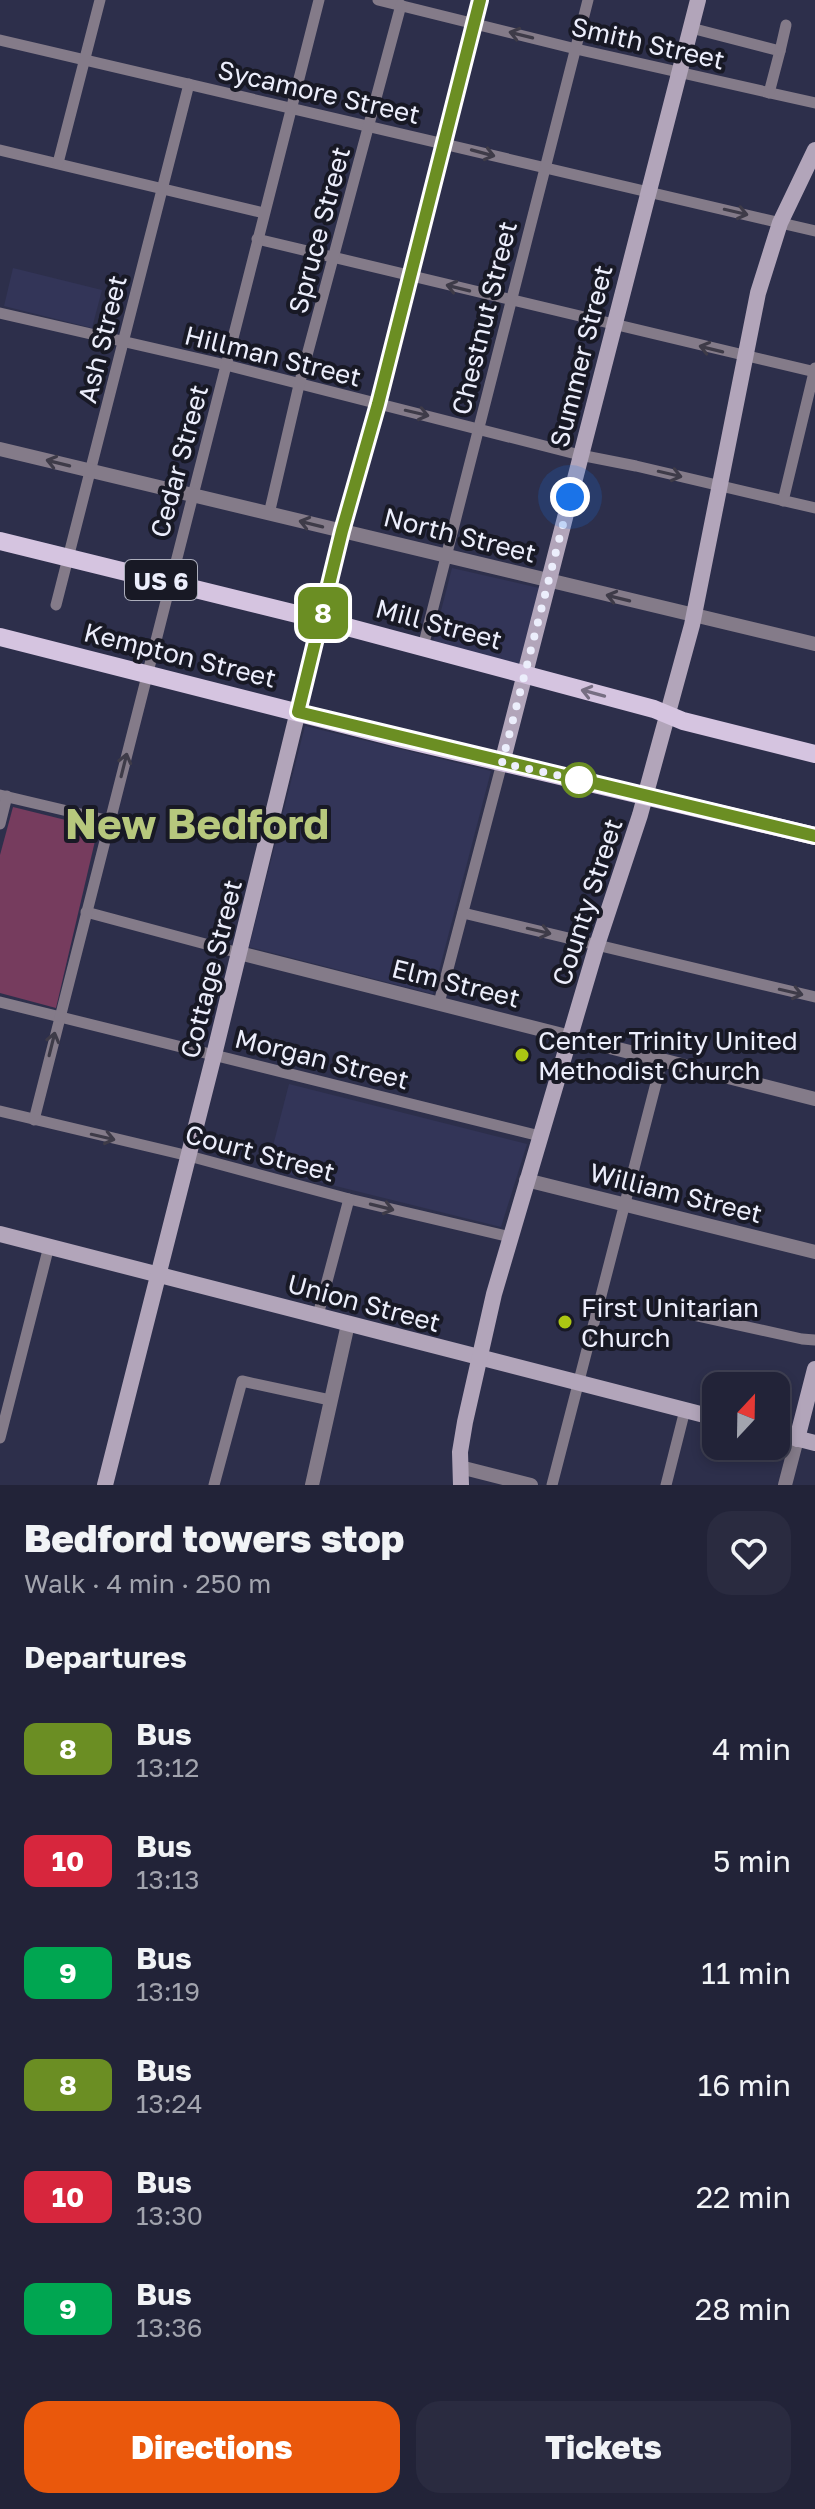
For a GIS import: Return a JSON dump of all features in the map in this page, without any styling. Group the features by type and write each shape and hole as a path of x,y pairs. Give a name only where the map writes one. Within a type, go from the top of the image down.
{"main road":[{"name":"Cottage Street","path":"105,1485 342,531 378,404 480,0"},
{"name":"Summer Street","path":"502,763 698,0"},
{"name":"County Street","path":"461,1485 465,1422 478,1358 510,1237 645,795 694,616 758,293 780,223 815,150"},
{"name":"Mill Street","path":"0,541 321,620 668,714 683,721 815,754"},
{"name":"Kempton Street","path":"0,637 502,763 815,836"},
{"name":"Union Street","path":"0,1234 702,1414"},
{"path":"797,1439 815,1369"},
{"path":"790,1437 815,1443"}],"street":[{"path":"58,163 100,0"},
{"name":"Cedar Street","path":"34,1120 319,0"},
{"name":"Smith Street","path":"378,0 815,103"},
{"name":"Chestnut Street","path":"423,647 588,0"},
{"name":"Spruce Street","path":"269,514 299,385 401,5"},
{"path":"769,93 786,25"},
{"path":"691,28 780,51"},
{"name":"Sycamore Street","path":"0,40 815,231"},
{"name":"Ash Street","path":"56,605 189,84"},
{"path":"0,150 264,213"},
{"path":"257,239 744,358 815,371 783,501"},
{"name":"Hillman Street","path":"0,313 226,365 580,455 815,508"},
{"name":"North Street","path":"0,449 815,644"},
{"name":"Summer Street","path":"439,1003 502,763"},
{"path":"0,824 4,795 110,821"},
{"name":"Elm Street","path":"86,912 815,1099"},
{"path":"463,913 815,997"},
{"name":"Morgan Street","path":"0,1002 540,1136"},
{"path":"552,1485 662,1060"},
{"name":"Court Street","path":"0,1111 510,1237"},
{"name":"William Street","path":"526,1180 815,1252"},
{"path":"318,1315 349,1199"},
{"path":"0,1438 49,1246"},
{"path":"679,1312 815,1340"},
{"path":"312,1485 348,1324"},
{"path":"214,1485 242,1381 330,1400"},
{"path":"666,1485 685,1410"},
{"path":"785,1485 797,1439"},
{"path":"460,1467 531,1485"}],"shaded area":[{"path":"13,268 102,290 92,328 4,306"},
{"path":"452,568 539,588 519,665 433,642"},
{"path":"305,726 491,771 433,994 249,947"},
{"path":"13,807 98,828 56,1008 0,993 0,855"},
{"path":"289,1084 527,1144 501,1227 267,1169"}],"bus line":[{"name":"8","path":"480,0 298,712 815,836"}],"place":[{"name":"Center Trinity United Methodist Church","path":"522,1055"},
{"name":"First Unitarian Church","path":"565,1322"}],"district":[{"name":"New Bedford","path":"197,823"}],"route":[{"path":"570,497 502,763 579,780"}]}
